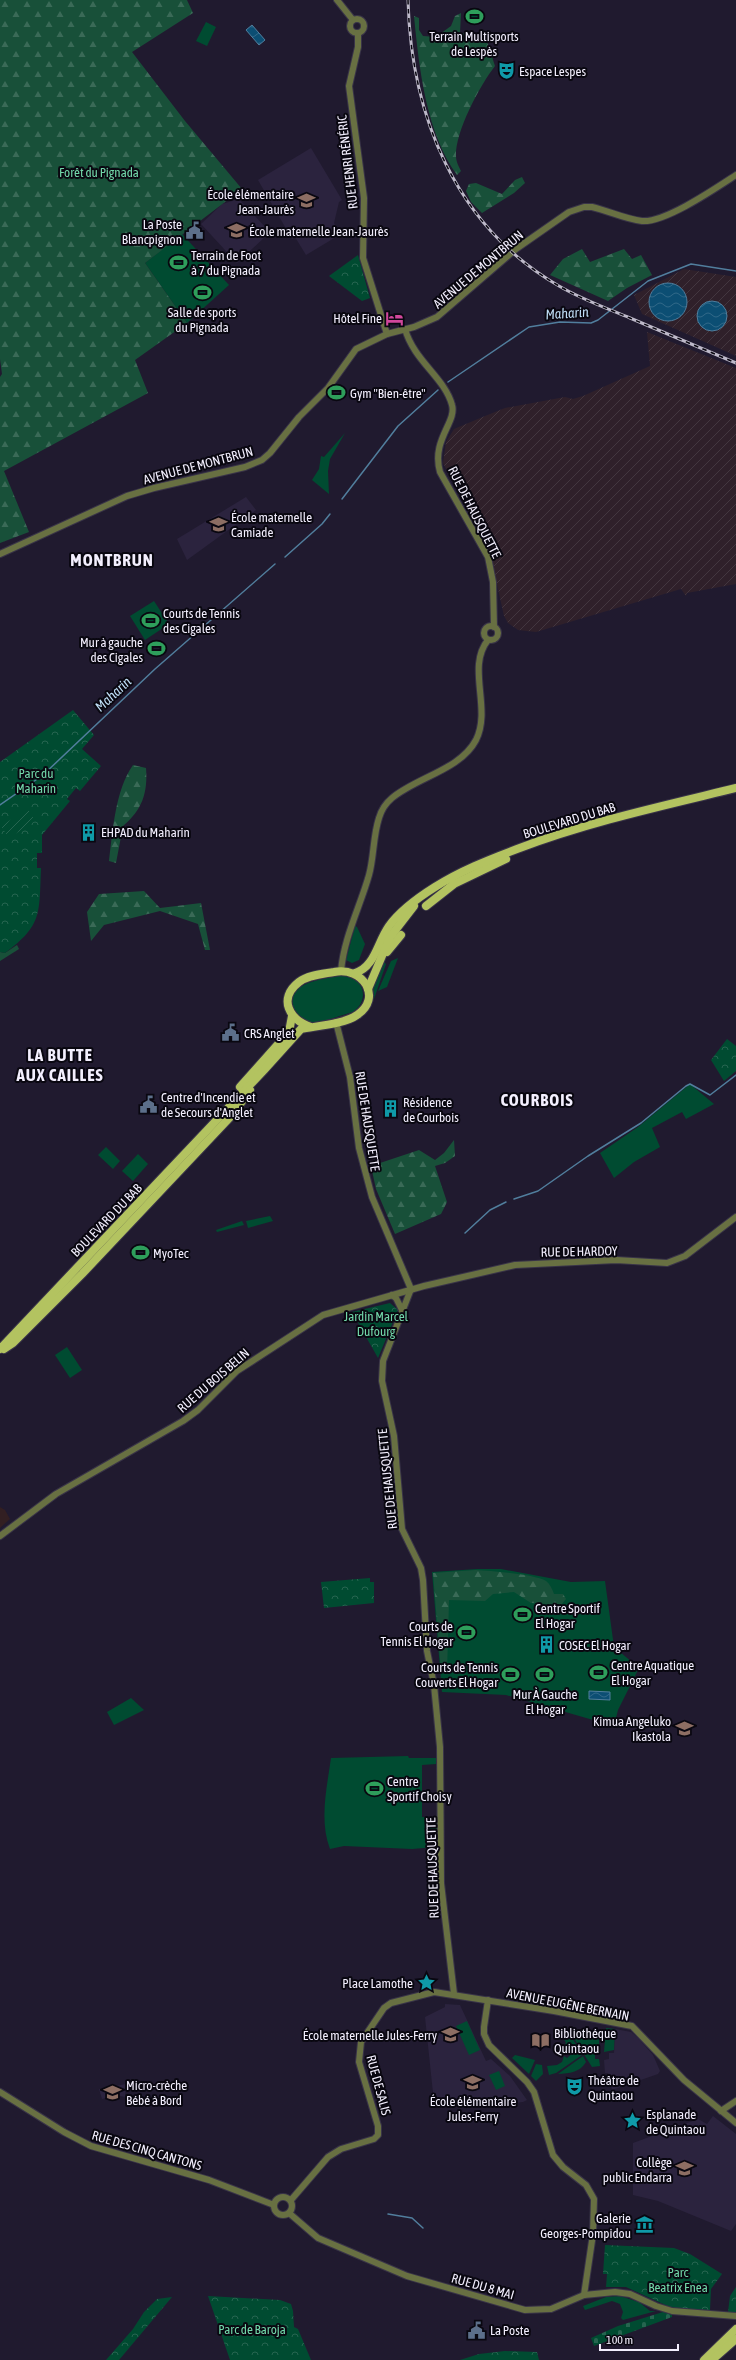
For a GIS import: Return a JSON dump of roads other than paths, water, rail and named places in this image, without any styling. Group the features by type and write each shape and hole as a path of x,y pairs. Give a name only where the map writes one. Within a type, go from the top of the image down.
{"main road":[{"name":"BOULEVARD DU BAB","path":"354,973 364,970 370,964 389,926 402,911 434,888 463,870 564,831 736,788"},
{"path":"426,906 440,894 470,875 552,841 564,831"},
{"name":"BOULEVARD DU BAB","path":"368,989 390,937 419,899"},
{"path":"377,966 401,935"},
{"path":"341,971 354,973 362,977 368,989 368,1001 364,1010 356,1016 311,1027 300,1023 292,1016 289,1011 289,996 299,982 306,978 341,971"},
{"name":"BOULEVARD DU BAB","path":"228,1106 238,1089 289,1032 292,1016"},
{"name":"BOULEVARD DU BAB","path":"0,1350 228,1106 264,1070 295,1034 301,1029 311,1027"},
{"path":"0,1350 13,1343 54,1303 179,1172 233,1114 264,1070"},
{"path":"704,2360 736,2330"},
{"path":"712,2360 736,2339"}],"street":[{"path":"337,0 353,20"},
{"path":"360,19 364,24 364,29 358,33 351,28 353,20 360,19"},
{"name":"RUE HENRI RÉNÉRIC","path":"358,33 358,47 349,86 364,198 363,258 387,334"},
{"name":"AVENUE DE MONTBRUN","path":"0,554 127,496 154,488 245,467 262,460 270,453 299,417 328,388 351,353 361,345 438,316 511,252 576,209 592,207 641,221 652,220 684,206 736,175"},
{"name":"RUE DE HAUSQUETTE","path":"405,329 413,350 446,392 452,404 453,414 440,443 438,462 444,478 488,557 493,582 494,627"},
{"path":"487,627 494,627 498,632 498,636 492,641 488,640 483,635 484,630 487,627"},
{"path":"341,971 344,949 370,873 378,820 382,810 397,794 459,759 476,740 483,713 479,660 488,640"},
{"name":"RUE DE HAUSQUETTE","path":"336,1022 349,1072 359,1148 372,1197 411,1289 383,1361 382,1381 394,1436 402,1529 406,1542 421,1568 423,1580 428,1651 434,1685 441,1755 441,1883 454,1994"},
{"name":"RUE DE HARDOY","path":"411,1289 534,1263 616,1260 667,1263 685,1256 736,1217"},
{"name":"RUE DU BOIS BELIN","path":"0,1536 56,1494 184,1421 198,1410 237,1371 312,1321 330,1312 411,1289"},
{"path":"392,1295 402,1310"},
{"name":"RUE DE SALIS","path":"291,2200 328,2157 341,2149 374,2139 378,2135 378,2126 359,2062 359,2052 367,2032 379,2013 391,2003 420,1995 434,1992 454,1994"},
{"name":"AVENUE EUGÈNE BERNAIN","path":"454,1994 632,2026 681,2077 736,2123"},
{"path":"488,2000 484,2034 489,2045 527,2082 534,2092 553,2155 563,2167 586,2185 594,2199 593,2234 584,2295 623,2292 672,2311 736,2316"},
{"name":"RUE DES CINQ CANTONS","path":"0,2092 86,2144 209,2180 274,2205"},
{"path":"721,2111 736,2101"},
{"path":"286,2196 291,2200 292,2209 289,2214 279,2214 275,2210 274,2205 279,2197 286,2196"},
{"name":"RUE DU 8 MAI","path":"289,2214 318,2238 418,2280 525,2310 545,2310 560,2306 584,2295"}],"water":[{"path":"252,25 265,40 259,45 246,30"},
{"path":"668,283 678,286 684,292 687,302 684,312 678,318 668,321 658,318 652,312 649,302 652,292 658,286"},
{"path":"712,301 718,302 726,310 726,322 718,330 712,331 706,330 698,322 697,316 698,310 706,302"},
{"path":"589,1691 610,1692 610,1700 589,1699"}],"waterway":[{"name":"Maharin","path":"448,382 529,327 560,322 591,323 598,320 648,281 691,264 736,271"},
{"name":"Maharin","path":"342,499 398,426 438,390"},
{"name":"Maharin","path":"285,557 322,524 330,514"},
{"name":"Maharin","path":"0,805 43,775 155,669 275,564"},
{"path":"514,1199 538,1191 588,1156 641,1123 686,1086 690,1084 710,1095 736,1075"},
{"path":"465,1233 490,1210 506,1202"},
{"path":"388,2214 412,2218 423,2228"}],"railway":[{"path":"408,0 411,43 418,85 430,125 446,164 466,199 492,232 523,261 567,291 736,363"}],"place":[{"name":"Terrain Multisports de Lespès","path":"474,17"},
{"name":"Espace Lespes","path":"506,71"},
{"name":"École élémentaire Jean-Jaurès","path":"307,201"},
{"name":"La Poste Blancpignon","path":"195,231"},
{"name":"École maternelle Jean-Jaurès","path":"236,231"},
{"name":"Terrain de Foot à 7 du Pignada","path":"178,262"},
{"name":"Salle de sports du Pignada","path":"202,293"},
{"name":"Hôtel Fine","path":"395,318"},
{"name":"Gym \"Bien-être\"","path":"337,393"},
{"name":"École maternelle Camiade","path":"218,524"},
{"name":"Courts de Tennis des Cigales","path":"150,620"},
{"name":"Mur à gauche des Cigales","path":"156,649"},
{"name":"EHPAD du Maharin","path":"88,832"},
{"name":"CRS Anglet","path":"231,1033"},
{"name":"Centre d'Incendie et de Secours d'Anglet","path":"148,1104"},
{"name":"Résidence de Courbois","path":"390,1109"},
{"name":"MyoTec","path":"140,1253"},
{"name":"Centre Sportif El Hogar","path":"522,1615"},
{"name":"Courts de Tennis El Hogar","path":"466,1633"},
{"name":"COSEC El Hogar","path":"546,1645"},
{"name":"Centre Aquatique El Hogar","path":"598,1672"},
{"name":"Courts de Tennis Couverts El Hogar","path":"511,1674"},
{"name":"Mur À Gauche El Hogar","path":"545,1675"},
{"name":"Kimua Angeluko Ikastola","path":"684,1728"},
{"name":"Centre Sportif Choisy","path":"374,1788"},
{"name":"Place Lamothe","path":"426,1983"},
{"name":"École maternelle Jules-Ferry","path":"450,2035"},
{"name":"Bibliothéque Quintaou","path":"541,2040"},
{"name":"École élémentaire Jules-Ferry","path":"473,2082"},
{"name":"Théâtre de Quintaou","path":"575,2087"},
{"name":"Micro-crèche Bébé à Bord","path":"113,2092"},
{"name":"Esplanade de Quintaou","path":"633,2121"},
{"name":"Collège public Endarra","path":"685,2169"},
{"name":"Galerie Georges-Pompidou","path":"644,2225"},
{"name":"La Poste","path":"477,2330"}],"district":[{"name":"MONTBRUN","path":"112,560"},
{"name":"LA BUTTE AUX CAILLES","path":"60,1065"},
{"name":"COURBOIS","path":"537,1100"}],"park label":[{"name":"Forêt du Pignada","path":"99,172"},
{"name":"Parc du Maharin","path":"36,780"},
{"name":"Jardin Marcel Dufourg","path":"376,1324"},
{"name":"Parc Beatrix Enea","path":"678,2280"},
{"name":"Parc de Baroja","path":"252,2329"}]}
